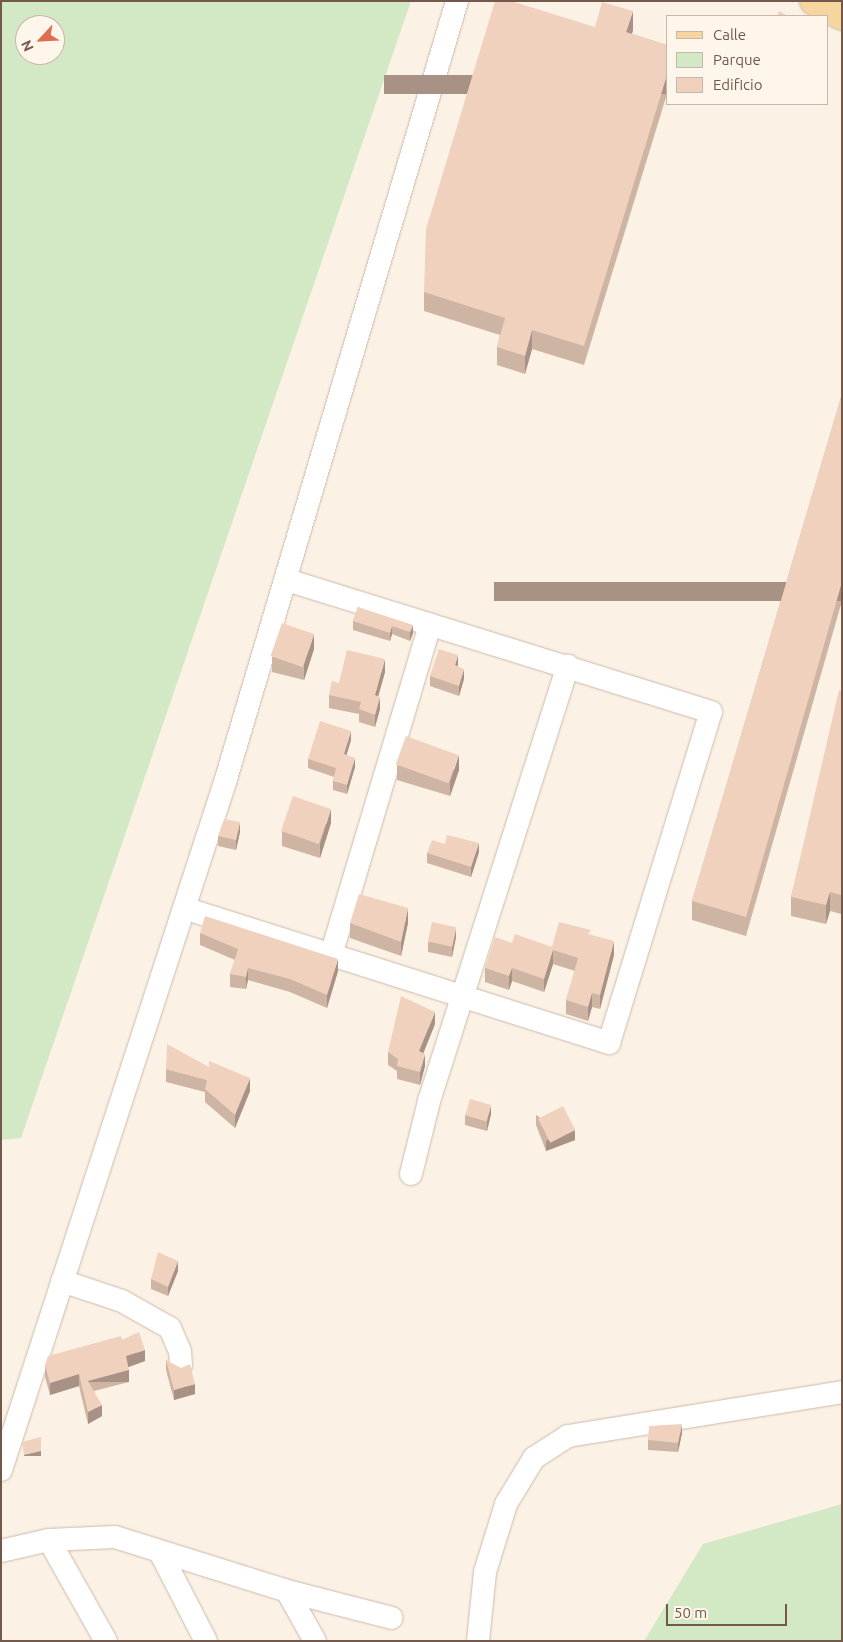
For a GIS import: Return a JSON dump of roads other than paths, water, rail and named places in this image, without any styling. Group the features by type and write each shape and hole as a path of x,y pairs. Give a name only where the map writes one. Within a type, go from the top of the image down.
{"main road":[{"path":"814,1 842,16"}],"street":[{"path":"1,1470 184,908 286,580 457,1"},
{"path":"184,908 609,1043 711,712 568,666 286,580"},
{"path":"331,955 430,624"},
{"path":"411,1174 430,1101 465,998 568,666"},
{"path":"62,1281 122,1301 170,1328 180,1351 181,1365"},
{"path":"478,1641 485,1572 506,1504 534,1458 568,1436 842,1392"},
{"path":"3,1555 49,1540 109,1536 287,1591 392,1618"},
{"path":"49,1540 106,1641"},
{"path":"160,1552 206,1641"},
{"path":"287,1591 315,1641"}]}
